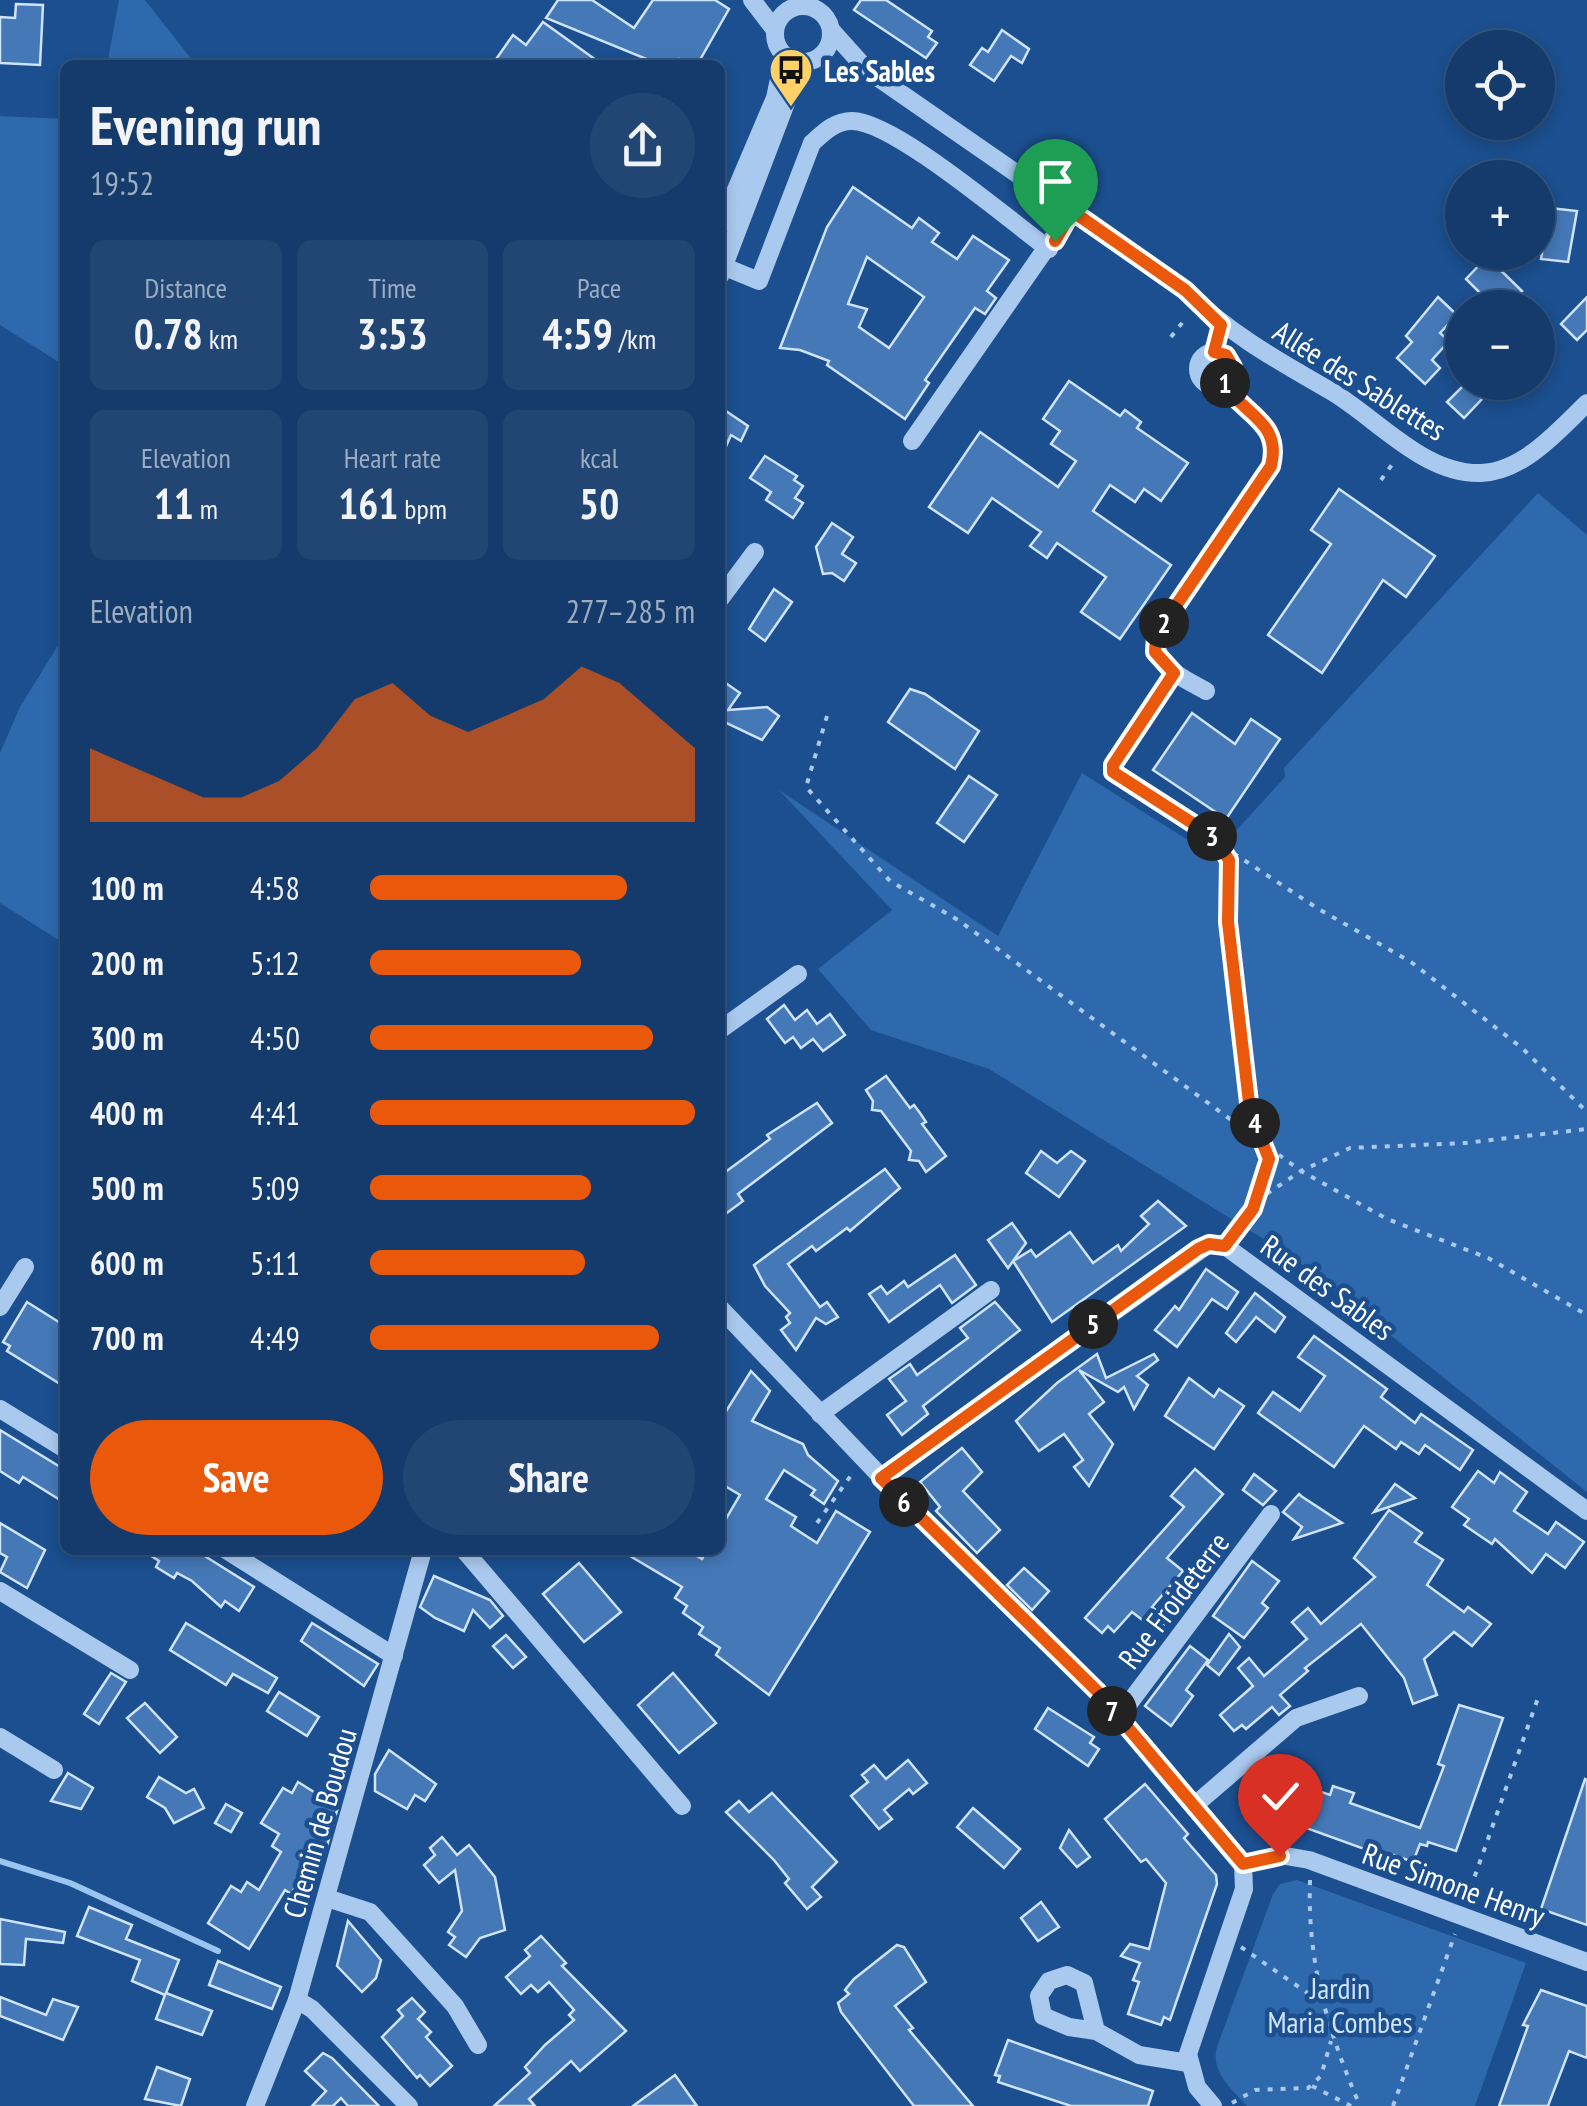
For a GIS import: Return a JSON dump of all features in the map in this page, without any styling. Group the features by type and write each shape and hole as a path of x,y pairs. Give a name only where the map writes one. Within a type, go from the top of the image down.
{"street":[{"path":"725,261 794,82 829,46 828,16 812,7 757,4"},
{"path":"725,215 776,98 784,55 775,30 757,4"},
{"path":"775,30 797,5"},
{"name":"Allée des Sablettes","path":"828,16 867,70 1072,211 1200,305 1221,325 1330,390 1426,457 1468,472 1484,473 1516,464 1587,402"},
{"path":"784,55 813,60"},
{"name":"Allée des Sablettes","path":"813,60 867,70"},
{"path":"725,270 759,280 812,143 828,128 848,121 887,130 1049,249"},
{"path":"912,441 1072,211"},
{"path":"1214,352 1221,325"},
{"path":"1206,691 1174,673 1155,652 1156,635 1271,466 1274,452 1265,422 1234,400 1228,375 1226,355 1214,352 1202,358 1198,371 1210,386 1228,375 1255,346"},
{"path":"725,592 756,552"},
{"path":"1113,772 1113,765 1174,673"},
{"path":"725,1026 798,974"},
{"name":"Rue des Sables","path":"881,1478 1209,1244 1225,1246 1587,1510"},
{"path":"0,1307 25,1267"},
{"path":"820,1414 991,1290"},
{"path":"725,1313 881,1478"},
{"path":"0,1410 60,1446"},
{"name":"Rue Froideterre","path":"881,1478 1030,1623 1196,1804 1243,1864"},
{"name":"Rue Froideterre","path":"1118,1718 1271,1514"},
{"path":"234,1555 394,1656"},
{"name":"Chemin de Boudou","path":"255,2106 298,2000 421,1555"},
{"path":"468,1555 682,1806"},
{"path":"0,1591 130,1670"},
{"path":"1196,1804 1296,1718 1358,1696"},
{"path":"0,1737 54,1770"},
{"name":"Rue Simone Henry","path":"1243,1864 1280,1856 1309,1860 1587,1962"},
{"path":"1213,2106 1196,2087 1188,2062 1190,2045 1244,1888 1243,1864"},
{"path":"326,1898 370,1912 455,2006 478,2046"},
{"path":"298,2000 312,2009 408,2106"},
{"path":"1096,2031 1139,2055 1188,2062"}],"path":[{"path":"1170,337 1200,305"},
{"path":"827,716 807,774 808,792 890,881 958,920 1301,1170 1387,1220 1488,1258 1587,1315"},
{"path":"1113,772 1317,908 1411,962 1522,1048 1587,1112"},
{"path":"1214,837 1229,860 1228,922 1250,1111 1269,1159 1256,1202 1225,1246"},
{"path":"1256,1202 1301,1170 1350,1148 1464,1143 1587,1129"},
{"path":"818,1523 848,1476 858,1470"},
{"path":"1394,2106 1538,1698"},
{"path":"1309,1860 1310,1931 1320,2001 1360,2106"},
{"path":"1239,1946 1320,2001"},
{"path":"1228,2106 1238,2096 1255,2090 1296,2091 1312,2086 1328,2058 1332,2038"},
{"path":"1312,2086 1350,2106"}],"green space":[{"path":"119,0 145,0 192,60 108,60"},
{"path":"0,116 60,119 60,363 0,325"},
{"path":"1538,493 1587,535 1587,1492 1291,1256 989,1069 871,1030 818,969 892,910 779,790 998,936 1082,773 1213,856 1285,777 1284,768"},
{"path":"60,642 60,941 0,903 0,753 20,707"},
{"name":"Jardin Maria Combes","path":"1297,1880 1526,1963 1475,2106 1247,2106 1229,2086 1219,2072 1217,2047 1273,1894 1280,1884"}],"building":[{"path":"558,0 592,0 634,28 653,0 715,0 729,9 700,60 649,60 546,18"},
{"path":"861,0 886,0 932,31 928,37 937,43 926,58 854,10"},
{"path":"16,4 43,5 40,65 0,63 0,17 15,18"},
{"path":"543,22 596,60 496,60 513,35 526,45"},
{"path":"1002,30 1029,49 1022,63 1011,56 994,81 970,65 982,48 988,52"},
{"path":"853,187 912,228 919,218 939,233 932,242 957,259 973,236 1009,260 987,291 996,298 985,314 975,308 925,380 929,383 905,419 827,365 829,361 800,350 780,348 827,227","holes":["867,257 924,297 889,348 859,327 867,309 848,304"]},
{"path":"1555,209 1577,211 1568,262 1555,261"},
{"path":"1475,270 1500,270 1521,290 1477,290 1466,279"},
{"path":"1438,297 1445,304 1445,328 1440,333 1445,345 1432,360 1440,368 1425,384 1397,358 1412,342 1406,336"},
{"path":"1587,297 1587,330 1577,340 1561,324"},
{"path":"1069,381 1120,416 1125,410 1141,422 1137,428 1188,463 1161,501 1144,489 1135,502 1110,485 1093,511 1171,565 1120,639 1081,612 1106,577 1057,543 1047,558 1030,546 1041,532 992,498 968,533 929,507 980,432 1058,487 1076,461 1051,444 1060,431 1043,419"},
{"path":"1449,400 1481,400 1464,418"},
{"path":"725,410 748,426 741,441 731,435 725,449"},
{"path":"765,456 797,476 794,480 803,486 795,498 803,503 793,518 766,500 771,492 750,478"},
{"path":"1339,489 1435,556 1406,597 1383,580 1322,673 1268,635 1331,544 1311,530"},
{"path":"832,523 853,537 842,554 856,563 844,581 832,573 823,574 816,547"},
{"path":"774,589 792,602 765,641 749,629"},
{"path":"725,682 740,693 728,710 767,707 779,716 762,740 725,722"},
{"path":"910,689 925,694 979,731 955,769 888,722"},
{"path":"1192,713 1235,744 1251,719 1280,739 1226,819 1153,770"},
{"path":"969,776 997,795 964,842 937,823"},
{"path":"784,1005 795,1020 807,1010 817,1024 830,1014 845,1035 823,1051 813,1039 801,1048 793,1037 785,1043 767,1019"},
{"path":"886,1076 910,1108 914,1105 926,1122 922,1124 946,1156 926,1172 919,1161 909,1160 911,1151 881,1111 872,1110 873,1101 866,1090"},
{"path":"817,1103 832,1123 738,1194 743,1201 725,1214 725,1172 770,1139 767,1135"},
{"path":"1041,1151 1057,1163 1071,1151 1085,1161 1059,1197 1026,1173"},
{"path":"885,1169 900,1188 850,1231 847,1228 816,1251 812,1246 788,1264 820,1307 827,1302 838,1317 826,1324 816,1318 796,1350 781,1330 790,1323 786,1317 790,1313 765,1286 754,1265"},
{"path":"1158,1201 1186,1226 1052,1322 1013,1261 1031,1250 1036,1257 1070,1232 1093,1263 1118,1245 1121,1251 1149,1224 1141,1216"},
{"path":"1012,1223 1026,1243 1008,1268 988,1240"},
{"path":"955,1255 976,1285 952,1303 940,1285 889,1322 869,1294 881,1286 887,1294 904,1281 908,1287"},
{"path":"1206,1269 1238,1292 1227,1309 1212,1299 1177,1347 1155,1330 1175,1306 1179,1310"},
{"path":"1255,1293 1285,1317 1275,1332 1256,1317 1236,1342 1226,1333"},
{"path":"27,1302 60,1323 60,1384 7,1351 10,1346 3,1342"},
{"path":"995,1302 1020,1330 923,1406 928,1414 902,1435 887,1415 906,1401 889,1379 910,1364 917,1375 968,1338 960,1328"},
{"path":"1314,1336 1387,1389 1381,1397 1415,1423 1421,1414 1473,1450 1460,1470 1425,1445 1419,1454 1401,1442 1396,1449 1364,1426 1334,1467 1258,1413 1273,1392 1300,1411 1325,1376 1298,1357"},
{"path":"1097,1354 1106,1378 1154,1354 1158,1360 1137,1376 1148,1385 1134,1409 1124,1387 1118,1392 1079,1370 1104,1402 1089,1414 1113,1444 1089,1486 1074,1467 1083,1460 1064,1434 1039,1451 1016,1421 1057,1383"},
{"path":"751,1371 770,1391 752,1421 803,1444 808,1455 838,1481 824,1504 811,1495 815,1490 784,1470 766,1499 796,1517 791,1526 817,1543 836,1511 870,1532 769,1695 716,1655 720,1648 699,1634 703,1627 683,1613 687,1606 675,1598 682,1587 628,1555 695,1555 702,1559 704,1555 725,1555 725,1520 740,1495 725,1486 725,1413"},
{"path":"1189,1378 1214,1397 1219,1389 1244,1406 1214,1449 1165,1416"},
{"path":"0,1430 60,1467 60,1500 23,1477 19,1483 0,1471"},
{"path":"962,1448 982,1472 963,1491 1000,1530 977,1553 936,1511 940,1507 920,1482"},
{"path":"1195,1469 1223,1494 1167,1558 1183,1571 1152,1607 1168,1620 1158,1632 1132,1612 1114,1632 1108,1626 1102,1633 1085,1618 1184,1507 1171,1496"},
{"path":"1478,1471 1494,1483 1500,1472 1527,1492 1514,1511 1548,1534 1556,1522 1584,1542 1565,1568 1546,1554 1532,1573 1495,1539 1492,1544 1464,1525 1469,1519 1452,1507"},
{"path":"1254,1474 1276,1491 1263,1505 1243,1490"},
{"path":"1395,1484 1415,1498 1374,1512"},
{"path":"1299,1494 1342,1523 1294,1539 1302,1527 1283,1512"},
{"path":"1389,1510 1422,1533 1415,1542 1443,1560 1427,1585 1464,1612 1468,1607 1491,1624 1472,1646 1454,1632 1424,1659 1437,1695 1413,1704 1404,1678 1361,1624 1305,1668 1308,1671 1280,1695 1290,1706 1279,1715 1272,1707 1246,1729 1242,1725 1234,1731 1220,1715 1253,1686 1238,1668 1249,1658 1264,1676 1307,1639 1292,1622 1308,1608 1321,1624 1375,1577 1354,1558"},
{"path":"0,1523 45,1550 27,1588 0,1572 7,1557 0,1553"},
{"path":"150,1555 203,1555 254,1587 239,1611 225,1601 221,1607 192,1581 177,1573 174,1578 156,1567 159,1561"},
{"path":"1252,1561 1279,1581 1262,1603 1268,1608 1244,1638 1213,1616"},
{"path":"579,1563 621,1612 584,1642 543,1594"},
{"path":"1024,1568 1049,1591 1032,1610 1007,1585"},
{"path":"434,1576 490,1600 503,1616 490,1628 473,1610 464,1631 435,1618 420,1607"},
{"path":"186,1623 277,1678 268,1693 233,1674 226,1685 170,1650"},
{"path":"312,1623 378,1664 364,1686 301,1641"},
{"path":"1229,1634 1240,1647 1219,1675 1207,1665"},
{"path":"506,1635 526,1657 513,1668 493,1646"},
{"path":"1190,1646 1208,1660 1186,1690 1193,1696 1171,1726 1145,1706"},
{"path":"111,1673 126,1682 99,1724 84,1714"},
{"path":"673,1673 716,1723 679,1753 638,1705"},
{"path":"279,1692 319,1717 307,1736 267,1711"},
{"path":"145,1703 177,1737 160,1753 127,1718"},
{"path":"1459,1705 1503,1718 1456,1851 1428,1842 1427,1846 1420,1844 1413,1862 1394,1855 1392,1859 1273,1816 1284,1779 1330,1795 1333,1786 1354,1793 1350,1803 1420,1828 1444,1766 1438,1764"},
{"path":"1048,1708 1094,1737 1090,1743 1099,1749 1088,1766 1035,1729"},
{"path":"389,1750 436,1784 425,1801 415,1795 407,1809 375,1791 375,1774"},
{"path":"908,1760 927,1783 913,1794 909,1789 884,1810 892,1819 879,1829 851,1796 868,1782 862,1775 874,1765 886,1779"},
{"path":"68,1773 93,1788 81,1809 51,1801"},
{"path":"159,1777 186,1793 194,1789 204,1808 174,1823 165,1808 147,1797"},
{"path":"1587,1780 1587,1925 1541,1909"},
{"path":"298,1782 338,1807 327,1846 321,1842 291,1894 285,1890 249,1949 208,1923 231,1886 241,1892 247,1882 259,1890 281,1852 272,1846 279,1834 261,1823 283,1788 292,1793"},
{"path":"1145,1784 1188,1834 1184,1838 1216,1875 1217,1884 1170,2020 1164,2017 1161,2025 1128,2014 1139,1982 1133,1980 1140,1963 1121,1956 1130,1944 1149,1949 1166,1883 1146,1859 1141,1862 1105,1819"},
{"path":"772,1793 837,1862 812,1887 821,1897 807,1909 785,1883 789,1879 774,1860 726,1812 739,1801 749,1812"},
{"path":"226,1804 242,1813 231,1832 215,1823"},
{"path":"973,1808 1020,1849 1004,1868 957,1827"},
{"path":"1069,1830 1090,1857 1077,1867 1060,1848"},
{"path":"442,1837 457,1855 469,1845 495,1877 505,1930 480,1938 466,1957 449,1945 455,1937 448,1932 462,1911 455,1870 439,1883 424,1865 435,1855 430,1848"},
{"path":"1041,1902 1059,1927 1038,1941 1021,1918"},
{"path":"89,1907 132,1925 126,1939 179,1960 166,1993 212,2011 202,2035 156,2019 165,1995 132,1981 140,1960 77,1936"},
{"path":"0,1919 65,1932 63,1943 26,1939 24,1965 0,1964"},
{"path":"348,1921 381,1960 376,1978 362,1992 337,1966"},
{"path":"541,1936 566,1963 562,1966 626,2031 580,2071 571,2061 529,2099 535,2106 494,2106 530,2073 525,2067 545,2045 574,2020 569,2015 574,2010 549,1982 538,1992 531,1985 521,1994 506,1977 530,1956 525,1950"},
{"path":"897,1945 904,1947 926,1982 895,2006 913,2028 909,2030 973,2106 914,2106 841,2012 838,2003 849,1994 845,1990 854,1979"},
{"path":"218,1961 281,1987 272,2009 209,1985"},
{"path":"1541,1990 1587,2006 1587,2058 1569,2051 1548,2106 1499,2106 1528,2026 1523,2025"},
{"path":"0,1997 46,2015 53,1999 78,2007 63,2040 0,2016"},
{"path":"412,1998 425,2012 418,2019 431,2032 426,2037 452,2066 430,2086 420,2075 417,2078 382,2037 403,2016 398,2010"},
{"path":"1008,2040 1153,2091 1148,2106 1071,2106 998,2082 1000,2076 995,2075"},
{"path":"323,2053 379,2106 348,2106 341,2098 333,2106 312,2106 326,2091 305,2071"},
{"path":"157,2067 190,2079 181,2106 145,2099"},
{"path":"675,2075 697,2106 633,2106"}],"waterway":[{"path":"0,1861 70,1883 218,1951"}],"place":[{"name":"Les Sables","path":"791,108"}],"route":[{"path":"1055,241 1072,211 1185,290 1221,325 1214,352 1226,355 1233,367 1224,384 1234,400 1265,422 1273,437 1271,466 1156,635 1155,652 1174,673 1113,765 1113,772 1126,783 1214,837 1229,860 1228,922 1250,1111 1269,1159 1268,1172 1253,1209 1225,1246 1209,1244 1198,1249 881,1478 1097,1691 1243,1864 1280,1856"}]}
